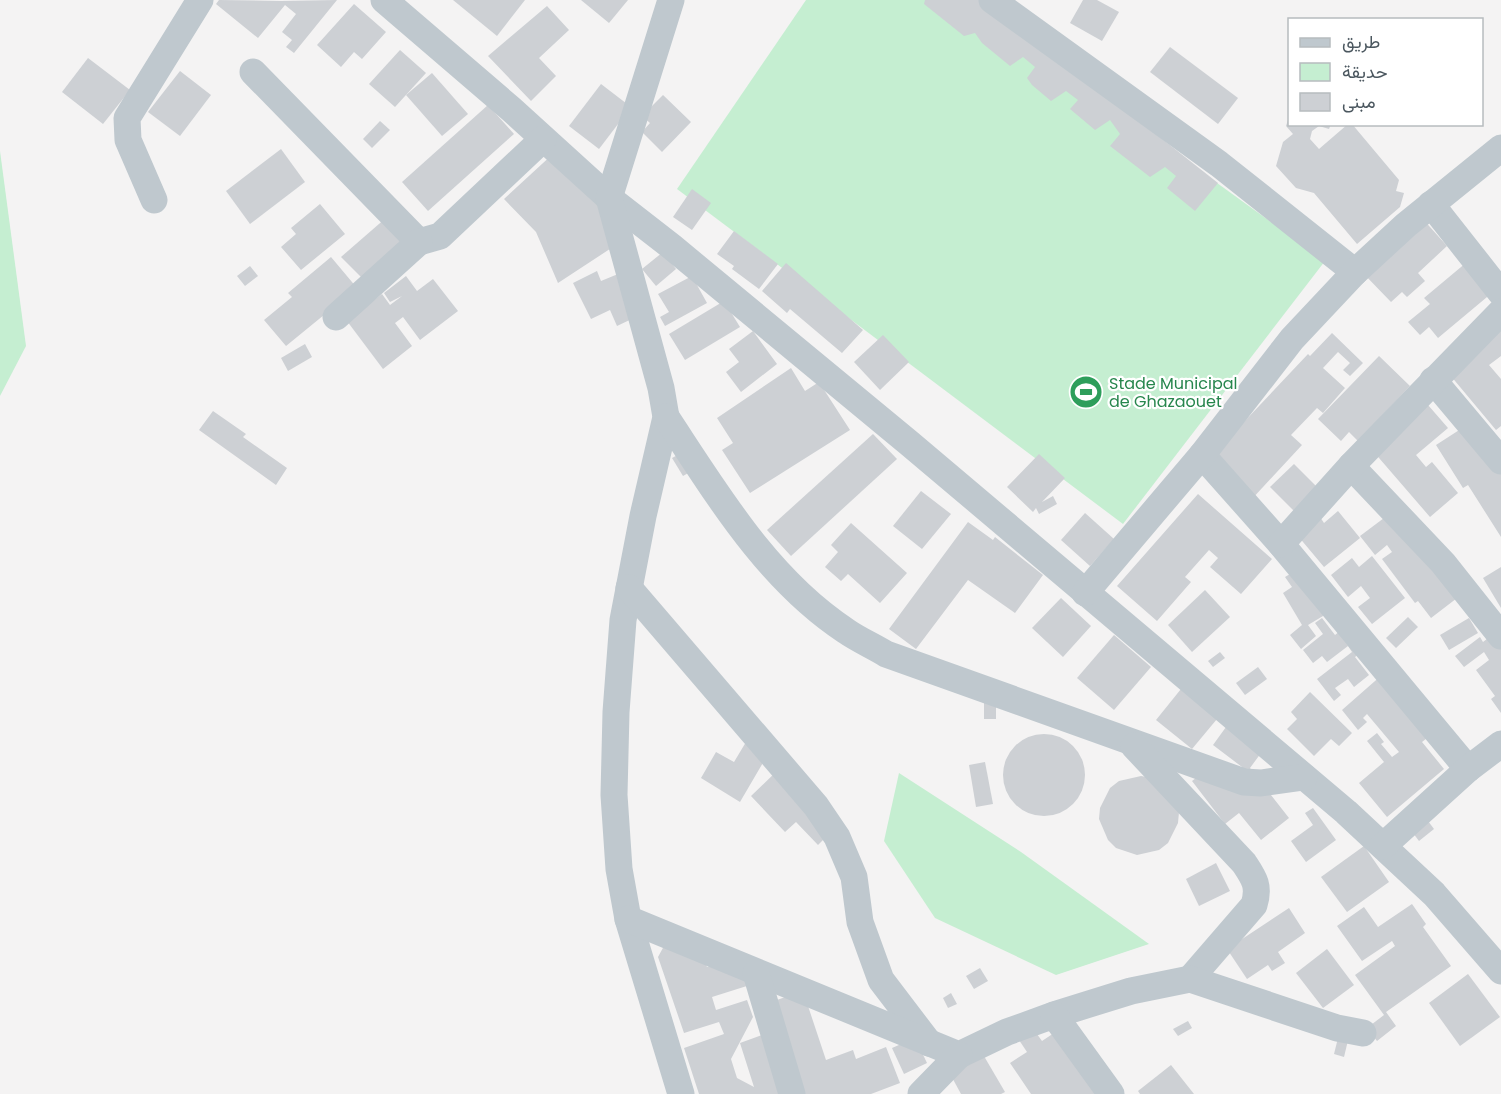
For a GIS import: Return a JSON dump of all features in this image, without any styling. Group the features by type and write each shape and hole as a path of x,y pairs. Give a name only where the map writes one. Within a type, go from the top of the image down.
{"street":[{"path":"154,200 128,140 127,118 200,0"},
{"path":"384,0 609,198 672,247 1304,777 1434,894 1501,971"},
{"path":"671,0 609,198 661,388 666,417 623,621 616,712 614,795 620,869 628,919 681,1094"},
{"path":"992,0 1219,164 1355,272"},
{"path":"253,72 419,242"},
{"path":"336,317 419,242 441,236 543,139"},
{"path":"1085,593 1202,455 1292,339 1355,272 1431,204 1501,148"},
{"path":"1431,204 1498,284"},
{"path":"1281,544 1433,380 1501,312"},
{"path":"1433,380 1501,461"},
{"path":"666,417 725,507 768,560 806,599 845,631 886,654 1244,782 1261,783 1304,777"},
{"path":"1202,455 1281,544 1468,769"},
{"path":"1352,466 1443,563 1501,636"},
{"path":"629,588 816,806 837,837 854,877 860,922 881,980 929,1043"},
{"path":"1129,741 1244,863 1257,882 1259,892 1254,905 1190,979"},
{"path":"1383,846 1468,769 1501,744"},
{"path":"628,919 959,1055"},
{"path":"756,973 792,1094"},
{"path":"930,1091 959,1055 1007,1032 1131,991 1190,979 1337,1028 1363,1033"},
{"path":"1054,1015 1111,1094"}],"green space":[{"name":"Stade Municipal de Ghazaouet","path":"806,0 964,0 1325,261 1123,524 677,189"},
{"path":"0,151 26,346 0,396"},
{"path":"899,773 1021,852 1149,944 1056,975 935,918 884,841"}],"building":[{"path":"219,0 337,0 294,53 286,47 292,40 282,32 296,14 285,5 258,38 216,4"},
{"path":"453,0 525,0 497,36"},
{"path":"581,0 628,0 609,23"},
{"path":"925,0 986,0 1218,183 1195,211 1167,188 1176,176 1165,167 1150,177 1110,146 1120,134 1110,120 1095,130 1070,109 1078,100 1066,91 1051,101 1032,85 1027,78 1035,67 1023,57 1010,66 982,43 975,33 964,36 924,4"},
{"path":"1083,0 1097,0 1119,12 1102,41 1070,23"},
{"path":"354,4 386,32 362,59 354,52 341,67 317,45"},
{"path":"547,6 569,30 539,58 556,76 531,101 488,56"},
{"path":"1170,47 1238,98 1218,124 1150,72"},
{"path":"400,50 426,73 395,107 369,84"},
{"path":"88,58 130,90 103,124 62,92"},
{"path":"180,71 211,95 180,136 148,112"},
{"path":"432,73 468,114 442,136 406,95"},
{"path":"601,84 631,107 599,149 569,126"},
{"path":"663,95 691,122 662,152 642,132 650,123 642,116"},
{"path":"488,105 514,134 428,211 402,182"},
{"path":"1288,120 1288,126 1319,126 1312,131 1310,139 1319,149 1346,126 1354,126 1399,180 1396,191 1404,193 1400,207 1357,244 1314,193 1296,188 1276,166 1283,142 1293,134 1286,126"},
{"path":"380,121 390,130 372,148 363,139"},
{"path":"281,149 305,182 250,224 226,191"},
{"path":"555,152 595,187 619,243 558,283 536,232 504,199"},
{"path":"692,189 711,203 692,230 673,217"},
{"path":"320,204 345,234 301,270 281,247 296,234 291,228"},
{"path":"387,217 406,240 362,278 341,257"},
{"path":"1421,217 1447,246 1418,273 1425,281 1407,297 1402,292 1391,302 1362,272"},
{"path":"734,231 778,264 759,289 732,269 734,266 717,254"},
{"path":"663,252 676,269 656,286 642,269"},
{"path":"331,257 357,288 286,346 264,320 292,297 288,293"},
{"path":"1467,262 1493,292 1438,338 1429,327 1420,335 1408,322 1430,304 1424,298"},
{"path":"786,263 863,330 842,353 790,309 787,313 762,291"},
{"path":"250,266 258,276 245,286 237,276"},
{"path":"597,271 601,281 618,274 638,316 617,326 610,310 591,319 573,283"},
{"path":"406,276 417,291 433,279 458,311 420,340 403,317 395,323 412,346 383,369 347,321 382,294 390,305 402,296 390,302 384,293"},
{"path":"692,276 707,303 665,326 660,317 669,312 658,294"},
{"path":"724,301 740,327 685,360 669,334"},
{"path":"1501,312 1501,356 1489,365 1501,379 1501,426 1496,430 1445,369"},
{"path":"753,331 777,364 741,392 726,372 739,362 729,349"},
{"path":"1332,333 1363,363 1350,376 1343,370 1350,363 1338,352 1323,368 1345,388 1323,413 1317,408 1291,435 1302,445 1251,500 1208,460 1308,354 1310,356"},
{"path":"883,335 909,362 880,390 854,362"},
{"path":"305,344 312,357 288,371 281,358"},
{"path":"1379,356 1410,386 1358,441 1349,432 1341,441 1318,419"},
{"path":"791,368 805,391 819,382 850,430 750,493 722,450 733,443 717,418"},
{"path":"1428,405 1448,428 1416,455 1426,467 1432,462 1458,493 1430,517 1373,451"},
{"path":"213,411 246,434 243,437 287,468 276,485 199,430"},
{"path":"1467,425 1501,458 1501,537 1468,485 1463,488 1436,445"},
{"path":"873,434 897,459 791,556 767,530"},
{"path":"687,450 697,468 683,476 672,458"},
{"path":"1039,454 1065,478 1042,502 1053,496 1057,504 1039,514 1036,508 1033,512 1007,487"},
{"path":"1294,464 1319,489 1295,512 1270,487"},
{"path":"921,491 951,514 922,549 893,526"},
{"path":"1198,494 1272,559 1241,594 1210,567 1218,558 1209,550 1185,577 1191,582 1157,621 1117,586"},
{"path":"1396,509 1461,595 1431,618 1418,601 1415,603 1382,559 1392,552 1387,545 1375,555 1360,536"},
{"path":"1338,511 1360,538 1324,567 1298,536 1320,517 1324,523"},
{"path":"1085,513 1114,539 1090,566 1061,540"},
{"path":"968,522 993,540 995,537 1043,575 1015,613 968,580 916,649 889,629"},
{"path":"851,523 907,573 880,603 848,574 841,581 825,567 838,552 831,545"},
{"path":"1372,556 1405,598 1372,624 1358,607 1370,598 1361,586 1348,597 1331,575 1352,558 1359,567"},
{"path":"1501,567 1501,608 1483,578"},
{"path":"1300,568 1328,613 1308,625 1316,636 1301,649 1290,635 1302,625 1283,593 1292,587 1285,577"},
{"path":"1205,590 1230,617 1192,652 1168,625"},
{"path":"1061,598 1091,626 1063,657 1032,628"},
{"path":"1408,617 1418,627 1396,648 1386,638"},
{"path":"1322,618 1335,635 1346,626 1364,650 1355,657 1369,675 1354,687 1348,679 1335,688 1341,695 1334,701 1317,679 1352,652 1348,646 1327,662 1322,656 1313,663 1303,650 1323,634 1315,623"},
{"path":"1469,618 1478,633 1449,650 1440,635"},
{"path":"1496,632 1501,638 1501,713 1491,699 1495,696 1476,670 1489,660 1484,652 1464,667 1455,656 1480,637 1483,642"},
{"path":"1114,635 1151,667 1114,710 1077,678"},
{"path":"1220,652 1225,658 1213,667 1208,661"},
{"path":"1258,667 1267,679 1245,695 1236,683"},
{"path":"1383,674 1432,734 1422,742 1444,769 1387,817 1359,783 1384,762 1367,741 1377,733 1384,742 1381,744 1392,757 1399,752 1367,714 1363,718 1367,722 1358,730 1342,710"},
{"path":"1181,689 1217,719 1192,749 1156,720"},
{"path":"1310,692 1352,733 1339,746 1331,739 1314,756 1287,729 1297,719 1291,712"},
{"path":"984,698 996,698 996,719 984,719"},
{"path":"1226,727 1261,753 1250,768 1289,818 1261,840 1239,813 1225,824 1192,781 1209,768 1242,767 1213,745"},
{"path":"1044,734 1060,737 1073,746 1082,759 1085,775 1082,791 1073,804 1060,813 1044,816 1028,813 1015,804 1006,791 1003,775 1006,759 1015,746 1028,737"},
{"path":"749,737 771,749 740,802 701,778 716,752 734,762"},
{"path":"985,762 993,804 976,807 969,765"},
{"path":"780,768 836,827 818,845 796,822 785,832 751,796"},
{"path":"1141,776 1152,778 1179,812 1178,823 1168,843 1159,850 1137,855 1116,848 1108,840 1099,819 1100,808 1110,788 1119,781"},
{"path":"1313,808 1336,840 1306,862 1291,841 1313,825 1305,813"},
{"path":"1425,817 1434,829 1419,841 1410,829"},
{"path":"1364,846 1389,882 1347,912 1321,877"},
{"path":"1216,863 1230,891 1199,906 1186,879"},
{"path":"1412,904 1426,924 1423,927 1451,966 1386,1012 1396,1026 1377,1041 1367,1028 1384,1015 1355,975 1395,946 1392,941 1362,961 1337,926 1364,907 1378,927"},
{"path":"1289,908 1305,933 1278,952 1285,963 1272,971 1268,965 1247,979 1227,949"},
{"path":"664,946 701,951 707,967 724,961 750,985 712,997 716,1010 747,1000 753,1017 731,1059 737,1078 754,1087 740,1043 762,1035 781,1094 699,1094 684,1048 724,1034 719,1022 684,1033 658,957"},
{"path":"1327,949 1354,985 1323,1008 1296,973"},
{"path":"980,968 988,981 974,989 966,976"},
{"path":"1468,974 1500,1017 1460,1046 1429,1003"},
{"path":"803,991 826,1060 853,1050 856,1059 886,1047 900,1083 871,1094 805,1094 771,1002"},
{"path":"951,993 957,1004 948,1008 943,998"},
{"path":"1188,1021 1192,1028 1178,1036 1173,1029"},
{"path":"1034,1030 1042,1041 1057,1031 1100,1094 1031,1094 1010,1063 1027,1052 1019,1040"},
{"path":"1340,1030 1350,1032 1344,1057 1334,1054"},
{"path":"915,1038 927,1063 904,1074 892,1048"},
{"path":"981,1051 1005,1092 1001,1094 961,1094 948,1070"},
{"path":"1171,1065 1194,1094 1140,1094 1138,1091"}],"place":[{"name":"Stade Municipal de Ghazaouet","path":"1086,392"}]}
